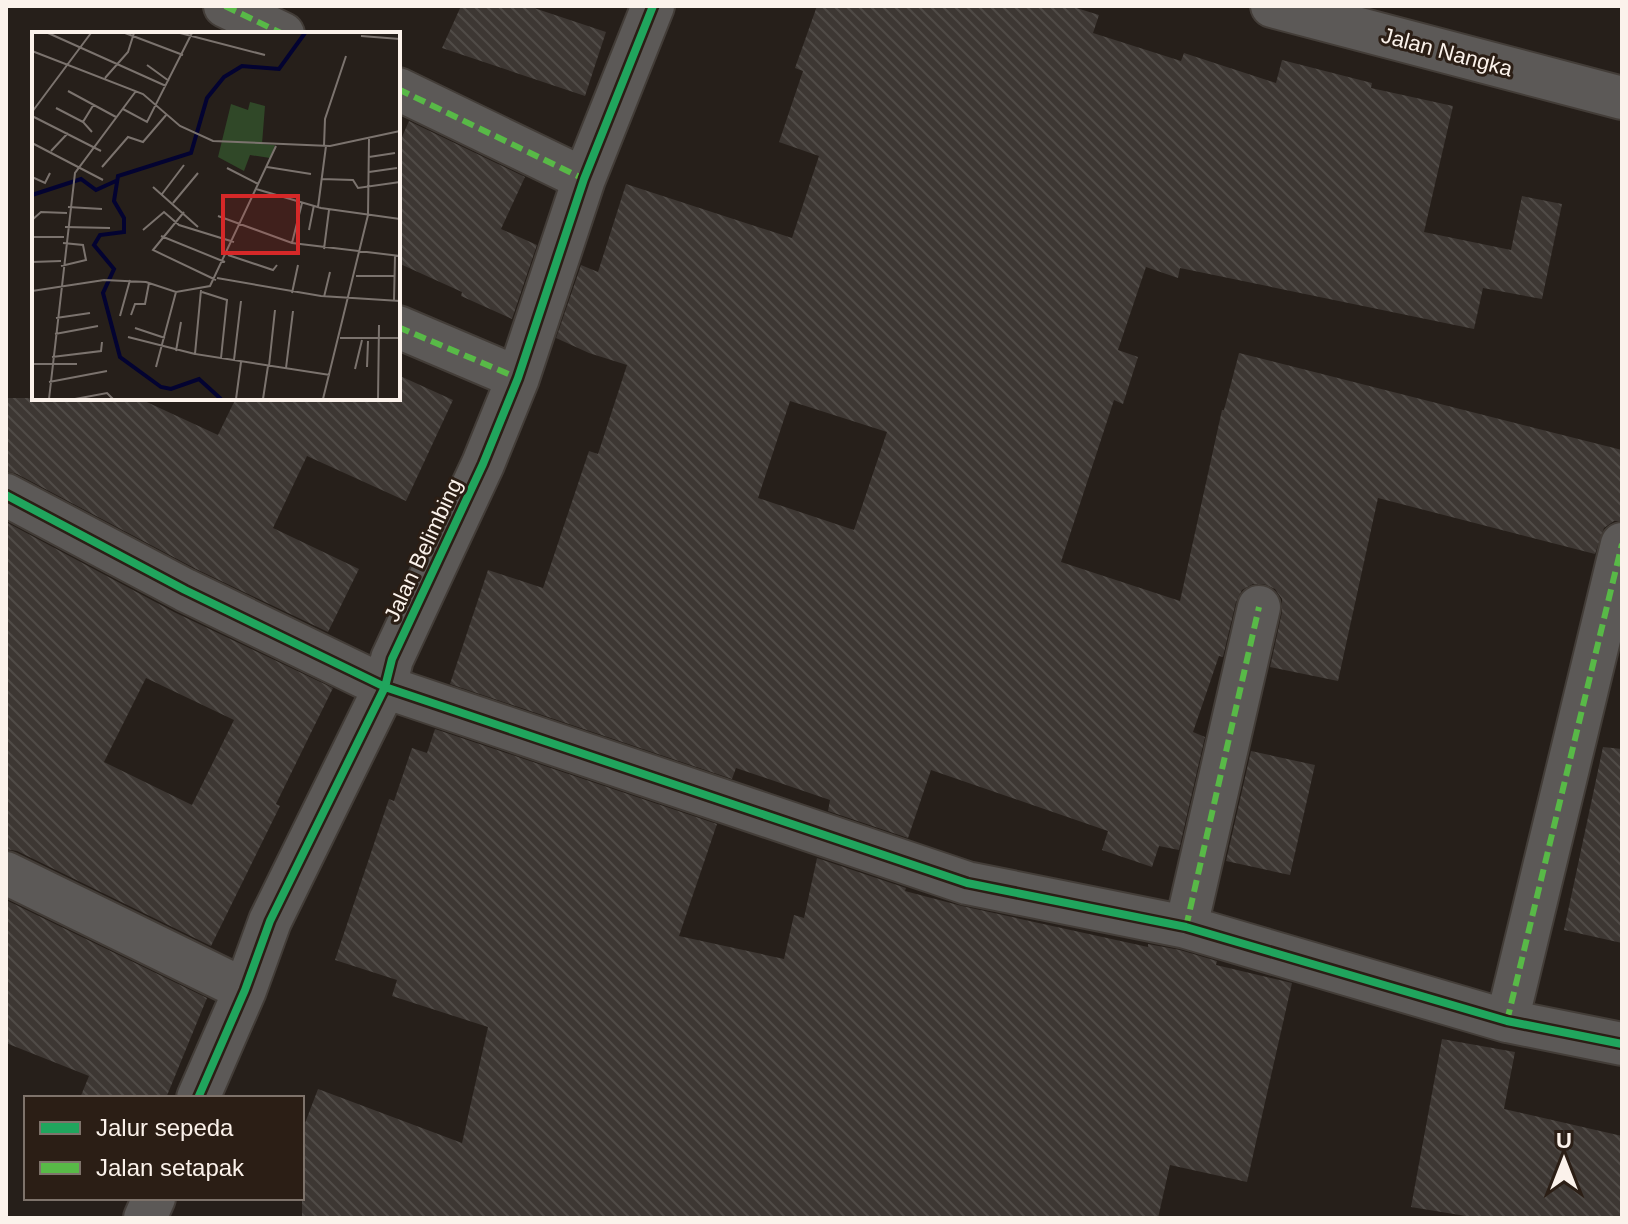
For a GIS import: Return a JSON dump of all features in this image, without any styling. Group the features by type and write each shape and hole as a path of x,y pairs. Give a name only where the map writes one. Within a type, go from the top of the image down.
{"street":[{"path":"225,6 279,32"},
{"name":"Jalan Belimbing","path":"199,1096 245,990 270,921 385,687 392,659 483,464 518,378 584,179 653,6"},
{"name":"Jalan Nangka","path":"1272,6 1622,98"},
{"path":"400,90 584,179"},
{"path":"400,328 518,378"},
{"path":"6,495 185,590 385,687 967,883 1186,927 1507,1021 1622,1044"},
{"path":"1507,1021 1622,544"},
{"path":"1186,927 1259,607"},
{"path":"6,873 245,990"}],"building":[{"path":"461,6 528,6 606,32 585,96 442,48"},
{"path":"817,6 1070,6 1099,15 1093,33 1181,61 1184,53 1276,83 1282,60 1372,83 1371,88 1453,106 1424,232 1511,250 1522,196 1562,204 1542,299 1483,288 1474,329 1180,268 1178,278 1146,267 1118,350 1138,357 1123,404 1114,400 1061,562 1180,601 1222,410 1239,353 1622,450 1622,521 1614,521 1604,528 1595,554 1378,498 1338,681 1270,667 1282,599 1275,589 1264,584 1253,584 1242,590 1236,602 1223,657 1219,656 1193,732 1205,737 1179,850 1159,846 1152,867 1102,850 1108,831 931,770 908,838 828,811 830,800 736,768 732,779 450,684 488,570 543,588 589,451 598,454 627,365 556,338 581,265 598,272 626,184 792,238 819,156 779,142 803,71 795,68","holes":["790,401 887,432 854,530 758,498"]},
{"path":"409,121 525,177 501,229 537,245 512,319 400,264 400,141"},
{"path":"400,376 453,400 406,501 307,456 273,528 359,569 328,632 196,569 6,471 6,398 142,400 218,435 235,400 400,400"},
{"path":"6,522 174,612 333,688 276,804 280,806 211,946 17,851 6,849","holes":["146,678 234,720 192,805 104,762"]},
{"path":"435,729 717,824 679,936 784,959 794,915 804,918 817,858 906,888 905,891 962,906 1148,947 1148,944 1180,950 1217,961 1216,965 1292,983 1247,1182 1170,1165 1158,1218 302,1218 304,1126 318,1089 462,1143 488,1027 392,996 397,980 335,960 389,799 394,801 412,748 427,753"},
{"path":"1603,747 1622,749 1622,943 1564,930"},
{"path":"1251,751 1315,765 1290,875 1226,861"},
{"path":"6,900 207,998 167,1096 81,1096 89,1076 6,1043"},
{"path":"1442,1039 1515,1052 1504,1109 1622,1136 1622,1218 1478,1218 1411,1207"}],"marked path":[{"path":"225,6 279,32"},
{"path":"400,90 584,179"},
{"path":"400,328 518,378"},
{"path":"1507,1021 1622,544"},
{"path":"1186,927 1259,607"}],"cycle path":[{"path":"199,1096 245,990 270,921 385,687 392,659 483,464 518,378 584,179 653,6"},
{"path":"6,495 185,590 385,687 967,883 1186,927 1507,1021 1622,1044"}]}
